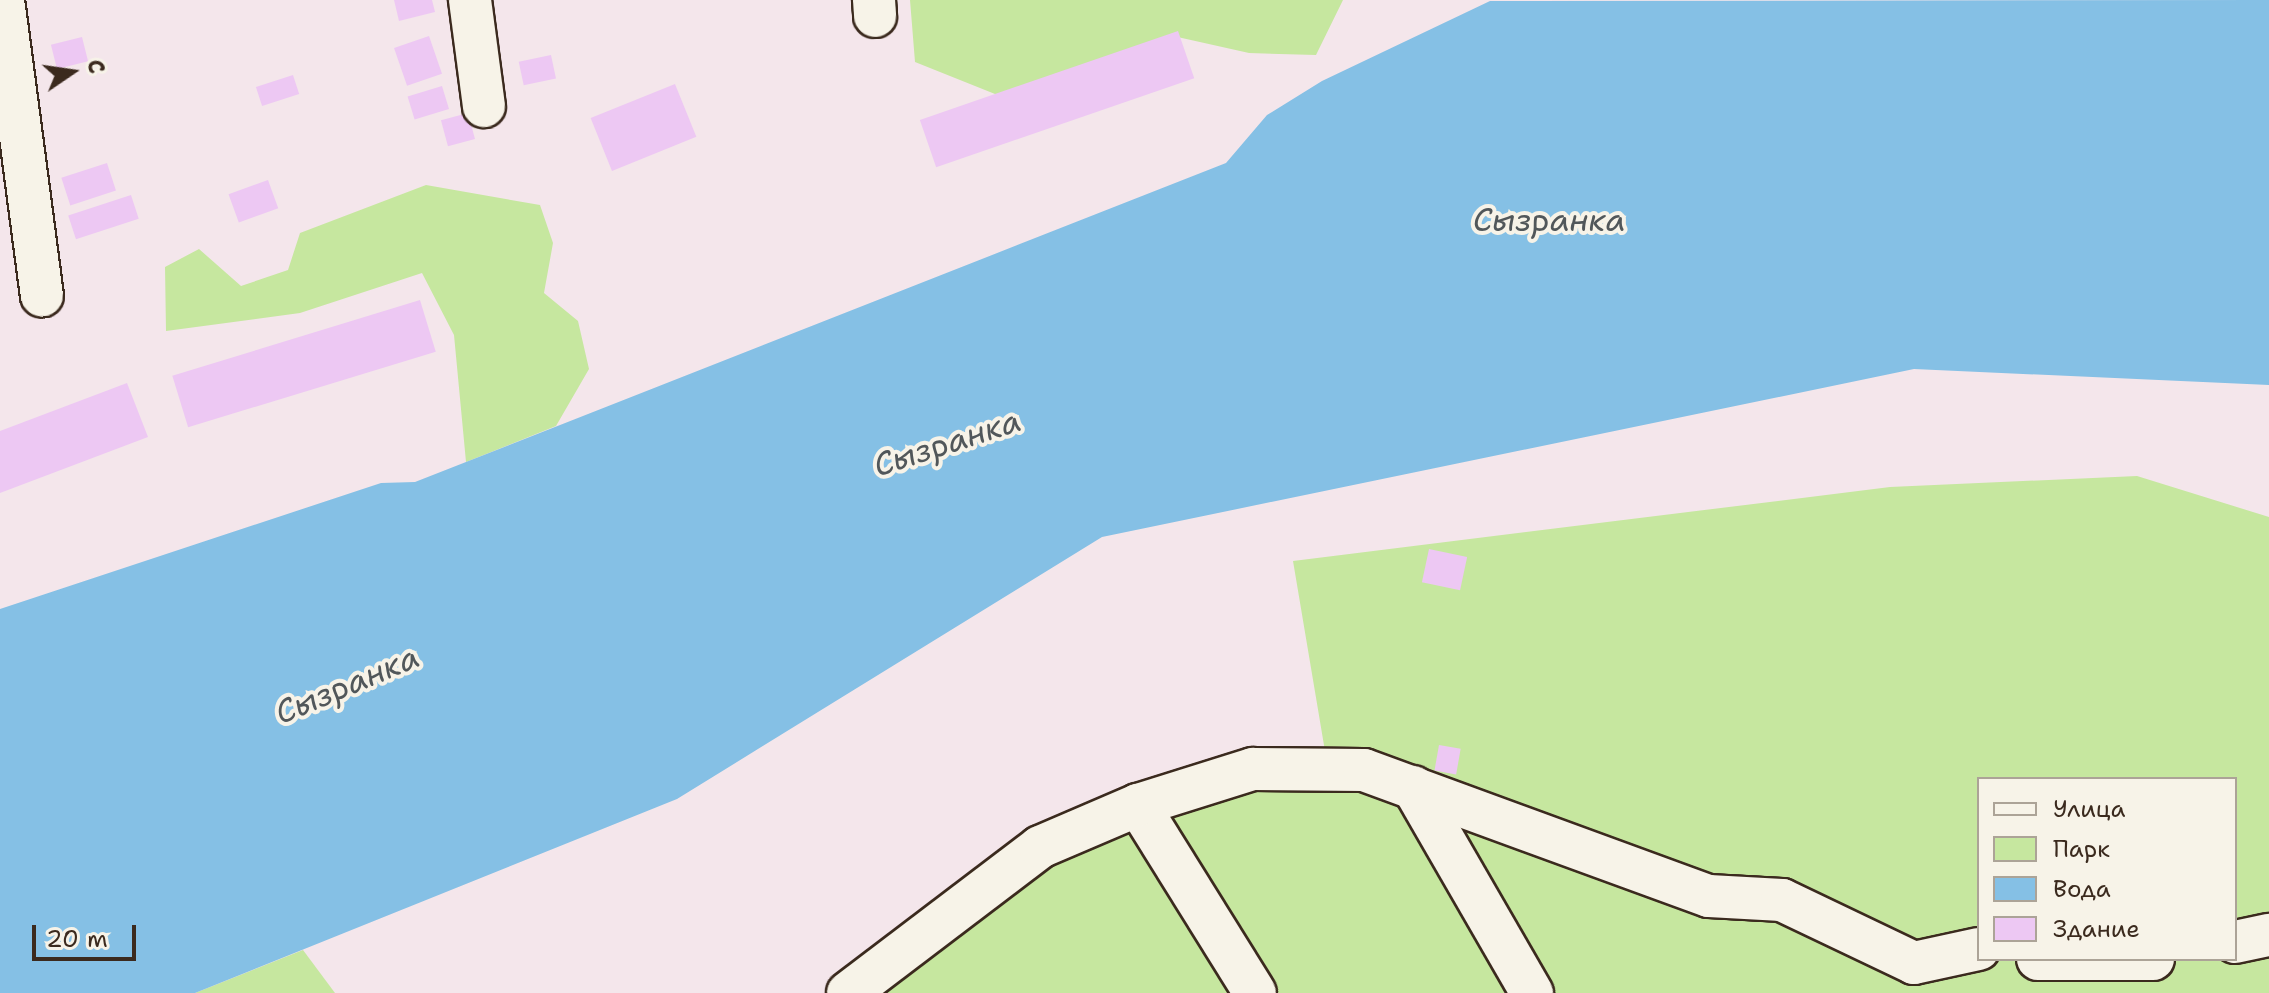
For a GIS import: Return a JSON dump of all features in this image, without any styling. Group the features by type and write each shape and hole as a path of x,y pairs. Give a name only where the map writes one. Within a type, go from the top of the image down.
{"street":[{"path":"3,0 42,295"},
{"path":"470,0 484,106"},
{"path":"848,993 1040,847 1138,805 1253,769 1364,770 1709,896 1782,900 1917,978 1977,950"},
{"path":"1413,787 1532,993"},
{"path":"1138,805 1255,993"},
{"path":"2237,942 2269,935"}],"green space":[{"path":"910,0 1343,0 1316,55 1249,53 1173,36 1005,98 915,62"},
{"path":"426,185 540,205 553,243 544,293 578,321 589,369 556,426 466,462 454,335 422,273 300,313 166,331 165,267 199,249 241,286 288,270 300,233"},
{"path":"2137,476 2269,517 2269,993 848,993 1040,847 1328,769 1293,561 1890,487"},
{"path":"303,950 335,993 195,993"}],"water":[{"name":"Сызранка","path":"2269,0 2269,385 1914,369 1102,537 677,799 195,993 0,993 0,609 381,483 415,482 1226,163 1267,115 1322,81 1490,1"}],"building":[{"path":"394,0 432,0 435,12 399,21"},
{"path":"1178,31 1194,78 936,167 920,120"},
{"path":"429,36 442,74 407,86 394,48"},
{"path":"82,37 88,61 57,69 51,45"},
{"path":"551,55 556,78 524,85 519,62"},
{"path":"293,75 299,94 262,106 256,87"},
{"path":"675,84 696,137 612,171 591,118"},
{"path":"442,86 449,109 415,119 408,97"},
{"path":"468,113 475,139 448,146 441,120"},
{"path":"107,163 116,191 70,205 61,178"},
{"path":"268,180 278,208 239,223 229,194"},
{"path":"131,195 139,219 76,239 68,215"},
{"path":"420,300 436,352 188,427 172,376"},
{"path":"127,383 148,437 0,493 0,431"},
{"path":"1429,549 1467,557 1460,590 1422,582"},
{"path":"1439,745 1461,749 1456,774 1434,771"}]}
